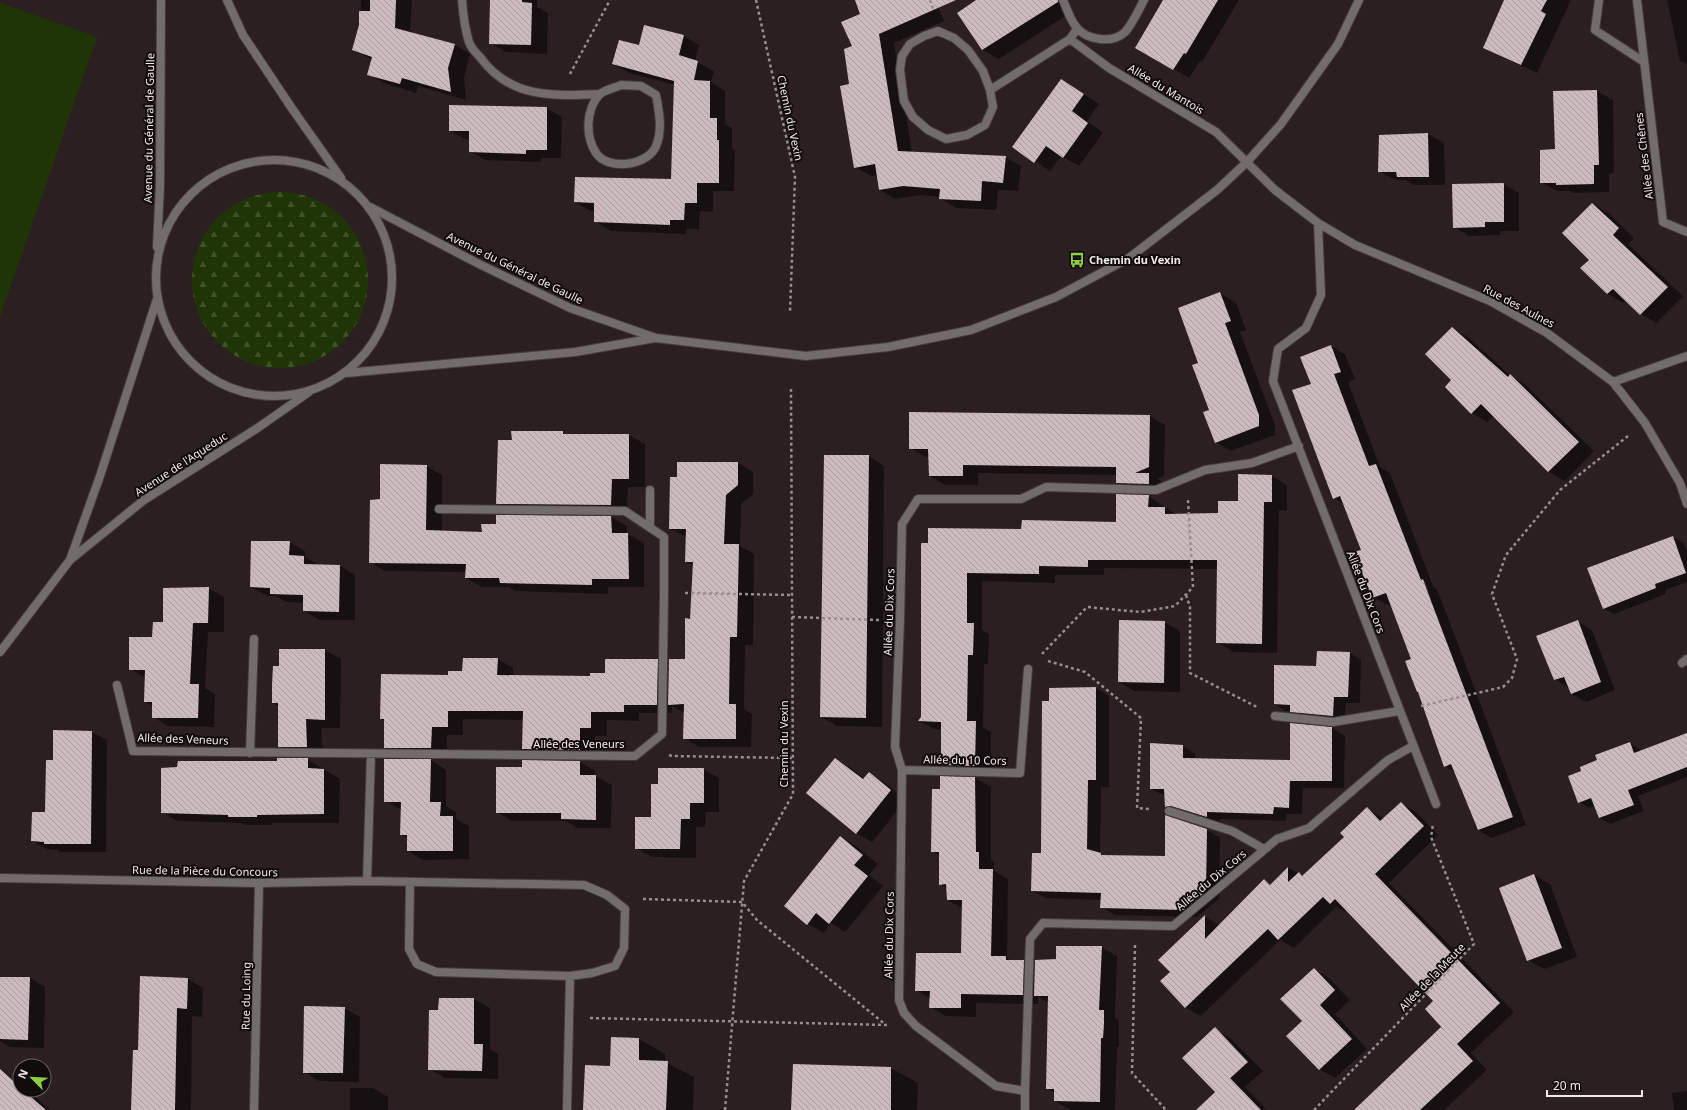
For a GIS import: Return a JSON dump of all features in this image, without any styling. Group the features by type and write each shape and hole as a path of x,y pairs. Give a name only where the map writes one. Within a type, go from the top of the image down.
{"street":[{"name":"Avenue du Général de Gaulle","path":"157,299 160,185 161,0"},
{"path":"157,299 168,332 202,373 238,392 276,398 309,392 346,373 365,356 386,320 392,295 389,246 370,207 342,180 293,110 243,35 227,0"},
{"path":"462,0 470,44 489,70 523,90 559,96 600,94 621,85 641,86 656,95 661,123 656,147 643,161 626,164 608,162 596,154 589,135 589,114 600,94"},
{"path":"1063,0 1077,29 1091,37 1105,39 1116,37 1125,32 1144,0"},
{"name":"Avenue du Général de Gaulle","path":"370,207 479,264 570,308 656,338 806,356 888,347 971,330 1056,297 1129,258 1218,190 1247,162 1281,124 1333,50 1359,0"},
{"path":"1599,0 1595,30 1644,62"},
{"name":"Allée des Chênes","path":"1637,0 1663,222 1687,232"},
{"path":"990,90 1070,39 1077,29"},
{"path":"938,32 954,38 968,50 982,71 990,90 993,107 985,125 967,135 946,139 928,130 913,117 904,101 902,87 902,56 910,44 924,36 938,32"},
{"name":"Allée du Mantois","path":"1070,39 1109,68 1216,132 1247,162"},
{"path":"157,256 167,226 192,192 240,164 272,158 313,165 342,180"},
{"name":"Rue des Aulnes","path":"1247,162 1275,190 1318,222 1355,246 1490,301 1548,333 1613,382 1645,423 1680,483 1687,504"},
{"name":"Allée du Dix Cors","path":"1318,222 1321,295 1306,328 1278,350 1273,381 1436,804"},
{"name":"Avenue de l'Aqueduc","path":"70,560 100,476 157,299"},
{"name":"Avenue du Général de Gaulle","path":"346,373 575,352 656,338"},
{"path":"1613,382 1687,356"},
{"name":"Avenue de l'Aqueduc","path":"0,652 70,560 144,500 259,427 309,392"},
{"name":"Allée du Dix Cors","path":"1299,446 1252,464 1205,470 1156,490 1046,487 1021,499 918,499 902,524 895,747 902,770 899,1000 904,1013 916,1026 996,1086 1025,1091 1030,939 1043,923 1173,926 1277,839 1309,828 1388,760 1413,746"},
{"path":"650,490 650,527"},
{"name":"Allée des Veneurs","path":"117,685 133,751 635,756 662,734 664,536 625,511 439,508"},
{"path":"250,752 254,639"},
{"name":"Allée du 10 Cors","path":"902,770 1020,772 1028,669"},
{"path":"1275,716 1333,722 1399,711"},
{"path":"367,881 371,754"},
{"path":"1169,811 1232,831 1264,849"},
{"name":"Rue de la Pièce du Concours","path":"0,878 260,883 367,881 410,883 584,885 608,895 617,903"},
{"name":"Rue du Loing","path":"254,1110 260,883"},
{"path":"410,883 409,949 417,964 436,972 570,976 592,973 615,966 624,948 625,909 617,903"},
{"path":"567,1110 570,976"},
{"path":"1025,1091 1025,1110"}],"path":[{"path":"559,96 610,0"},
{"name":"Chemin du Vexin","path":"756,0 795,177 790,312"},
{"name":"Chemin du Vexin","path":"725,1110 744,881 793,794 791,389"},
{"path":"1399,711 1503,687 1512,678 1517,659 1492,594 1506,555 1560,490 1645,423"},
{"path":"1028,669 1087,607 1140,612 1175,606 1186,595 1192,587 1187,477"},
{"path":"664,593 792,594"},
{"path":"1186,595 1190,608 1190,672 1275,716"},
{"path":"792,617 900,620"},
{"path":"1038,658 1085,672 1141,718 1137,808 1169,811"},
{"path":"649,745 672,756 792,758"},
{"name":"Allée de la Meute","path":"1314,1110 1474,944 1431,837 1436,804"},
{"path":"617,903 648,898 742,902 757,920 886,1025"},
{"path":"1136,924 1132,1073 1166,1110"},
{"path":"569,1017 916,1026"}],"green space":[{"path":"0,3 97,37 0,317"},
{"path":"271,192 289,192 306,196 321,202 336,212 348,224 358,239 364,254 368,271 368,289 364,306 358,321 348,336 336,348 321,358 306,364 289,368 271,368 254,364 239,358 224,348 212,336 202,321 196,306 192,289 192,271 196,254 202,239 212,224 224,212 239,202 254,196"}],"building":[{"path":"370,0 396,0 395,28 455,44 448,68 451,92 402,78 400,84 367,75 372,57 352,50 359,25 359,11 370,11"},
{"path":"490,0 522,0 522,2 532,3 531,45 489,44"},
{"path":"855,0 956,0 879,34 898,151 1006,156 1003,183 982,181 981,201 939,199 940,189 903,186 879,190 875,164 854,168 840,86 849,84 844,49 852,46 841,22 860,14"},
{"path":"976,0 1058,0 1058,2 982,50 957,13"},
{"path":"1163,0 1218,0 1186,54 1184,53 1173,70 1135,48"},
{"path":"1504,0 1547,0 1541,11 1546,14 1521,65 1483,48"},
{"path":"644,25 684,35 679,55 698,61 694,80 710,81 710,118 717,118 717,140 719,140 719,183 697,183 697,203 685,203 684,220 670,220 670,225 594,222 594,203 574,202 575,177 671,179 674,81 612,64 619,40 639,45"},
{"path":"1061,79 1084,94 1072,111 1088,123 1063,158 1046,146 1034,163 1012,147"},
{"path":"1597,90 1599,165 1594,165 1594,184 1556,185 1556,183 1540,183 1540,150 1555,149 1553,91"},
{"path":"449,105 547,107 547,150 526,150 526,154 469,152 469,131 449,131"},
{"path":"1428,133 1429,177 1397,177 1396,172 1378,172 1379,135"},
{"path":"1504,183 1504,222 1485,222 1485,227 1453,228 1452,184"},
{"path":"1592,203 1619,228 1613,235 1668,287 1640,315 1613,289 1607,294 1580,268 1589,260 1562,233"},
{"path":"1220,292 1231,321 1225,323 1259,415 1259,426 1215,443 1203,412 1209,410 1192,365 1198,363 1178,308"},
{"path":"1452,327 1508,377 1510,374 1579,442 1548,472 1481,404 1471,414 1445,387 1451,380 1425,354"},
{"path":"1331,345 1341,372 1334,374 1369,466 1376,464 1421,580 1423,579 1513,817 1478,830 1451,764 1444,767 1418,692 1405,661 1411,659 1386,593 1372,598 1354,552 1361,550 1340,496 1333,499 1292,390 1311,384 1300,357"},
{"path":"909,412 1150,415 1149,467 1135,473 1149,473 1149,484 1116,483 1116,467 963,465 963,476 929,476 928,449 909,449"},
{"path":"511,431 563,431 563,434 629,434 629,479 612,479 611,505 496,504 498,440 512,440"},
{"path":"824,455 869,455 866,718 820,717"},
{"path":"677,462 738,462 738,485 726,495 724,544 739,544 737,637 730,637 729,704 736,704 736,739 683,739 684,704 668,705 669,659 685,659 685,618 690,619 693,562 685,562 686,529 669,529 670,477 677,477"},
{"path":"380,464 427,465 426,530 482,532 481,524 496,524 496,515 611,516 612,533 628,533 629,579 592,579 592,585 500,583 499,578 465,578 466,564 369,563 370,500 380,499"},
{"path":"1238,474 1272,475 1272,502 1264,502 1262,644 1216,643 1217,560 1088,560 1088,567 1039,566 1039,574 967,573 967,623 974,623 973,655 968,655 967,721 976,721 975,766 941,765 941,722 918,721 921,717 921,543 928,543 928,528 1021,529 1022,520 1116,522 1116,494 1149,495 1148,507 1165,507 1165,514 1218,513 1218,501 1238,501"},
{"path":"1673,536 1686,573 1655,584 1656,588 1603,609 1587,568"},
{"path":"251,541 290,541 289,555 304,556 304,564 340,565 339,612 303,611 303,595 270,594 270,588 250,587"},
{"path":"209,587 208,623 193,623 190,684 199,684 198,718 152,718 152,702 144,702 145,670 129,670 129,637 152,637 153,622 163,622 163,588"},
{"path":"1119,620 1165,621 1164,683 1118,682"},
{"path":"1578,620 1601,682 1571,694 1564,677 1554,680 1536,636"},
{"path":"279,649 325,649 325,720 306,719 307,747 278,747 278,703 272,703 272,685 273,666 279,666"},
{"path":"1317,651 1350,652 1348,697 1334,697 1333,716 1290,712 1290,705 1274,704 1274,665 1316,666"},
{"path":"463,658 498,658 497,675 590,676 590,673 605,673 605,659 658,659 657,705 624,705 624,712 591,712 591,728 580,728 580,750 522,749 523,711 448,711 448,727 432,727 431,748 384,748 384,719 380,719 381,674 448,675 448,671 462,671"},
{"path":"1096,687 1096,780 1088,780 1087,849 1101,853 1101,855 1165,856 1165,815 1207,829 1206,891 1184,910 1100,908 1101,893 1031,891 1032,853 1041,853 1042,701 1049,701 1049,688"},
{"path":"1290,723 1332,727 1332,781 1290,781 1289,808 1274,807 1273,814 1207,812 1207,817 1171,806 1165,807 1164,789 1150,789 1150,743 1183,745 1183,758 1290,760"},
{"path":"53,730 92,731 91,844 44,844 44,842 31,841 32,812 45,812 46,760 53,760"},
{"path":"1687,733 1687,767 1628,790 1634,805 1599,818 1591,798 1578,803 1568,776 1581,771 1580,767 1597,760 1595,755 1630,742 1634,753"},
{"path":"277,758 308,758 308,768 324,769 324,814 228,817 228,815 161,813 161,768 177,767 178,761 277,761"},
{"path":"835,758 863,779 869,772 891,790 856,834 806,793"},
{"path":"384,759 431,759 430,802 441,802 440,816 453,816 453,851 407,851 407,835 400,835 401,802 384,802"},
{"path":"522,760 580,761 580,775 596,775 596,820 561,819 561,813 496,813 496,767 522,767"},
{"path":"658,768 704,768 704,803 690,803 690,819 681,819 680,849 635,849 635,817 651,817 651,784 658,784"},
{"path":"940,776 975,777 976,852 979,852 979,869 993,869 991,956 1006,956 1006,960 1024,960 1023,995 961,994 961,1008 929,1008 930,991 915,991 916,953 961,953 962,900 947,900 946,884 939,885 939,852 931,852 932,789 940,789"},
{"path":"1401,802 1424,826 1375,874 1500,1003 1457,1044 1473,1061 1420,1110 1354,1110 1441,1027 1445,1031 1425,1009 1433,1001 1335,899 1330,904 1323,897 1278,940 1268,929 1185,1008 1160,981 1170,972 1158,960 1205,915 1205,939 1264,879 1270,885 1288,867 1288,882 1299,872 1302,876 1344,837 1340,833 1367,807 1380,821"},
{"path":"840,836 863,855 854,865 868,876 829,924 816,913 807,925 784,906"},
{"path":"1534,874 1562,948 1527,961 1499,888"},
{"path":"1056,946 1102,946 1099,1010 1104,1010 1104,1024 1103,1038 1101,1038 1100,1102 1054,1101 1054,1089 1046,1089 1048,996 1034,996 1035,960 1056,959"},
{"path":"1314,968 1335,990 1320,1005 1352,1039 1319,1070 1286,1036 1302,1021 1280,999"},
{"path":"140,976 188,978 187,1009 177,1008 175,1110 131,1110 133,1050 138,1050"},
{"path":"0,977 30,977 28,1040 0,1039"},
{"path":"439,998 474,998 474,1044 483,1044 482,1071 428,1070 429,1010 438,1010"},
{"path":"304,1006 345,1007 343,1073 303,1073"},
{"path":"1215,1027 1248,1062 1215,1092 1182,1058"},
{"path":"611,1037 639,1038 639,1060 668,1061 666,1110 583,1110 585,1065 610,1066"},
{"path":"793,1064 891,1067 891,1110 791,1110"},
{"path":"0,1069 12,1080 12,1098 32,1098 46,1110 0,1110"},
{"path":"1230,1078 1261,1110 1196,1110"}],"place":[{"name":"Chemin du Vexin","path":"1077,260"}]}
